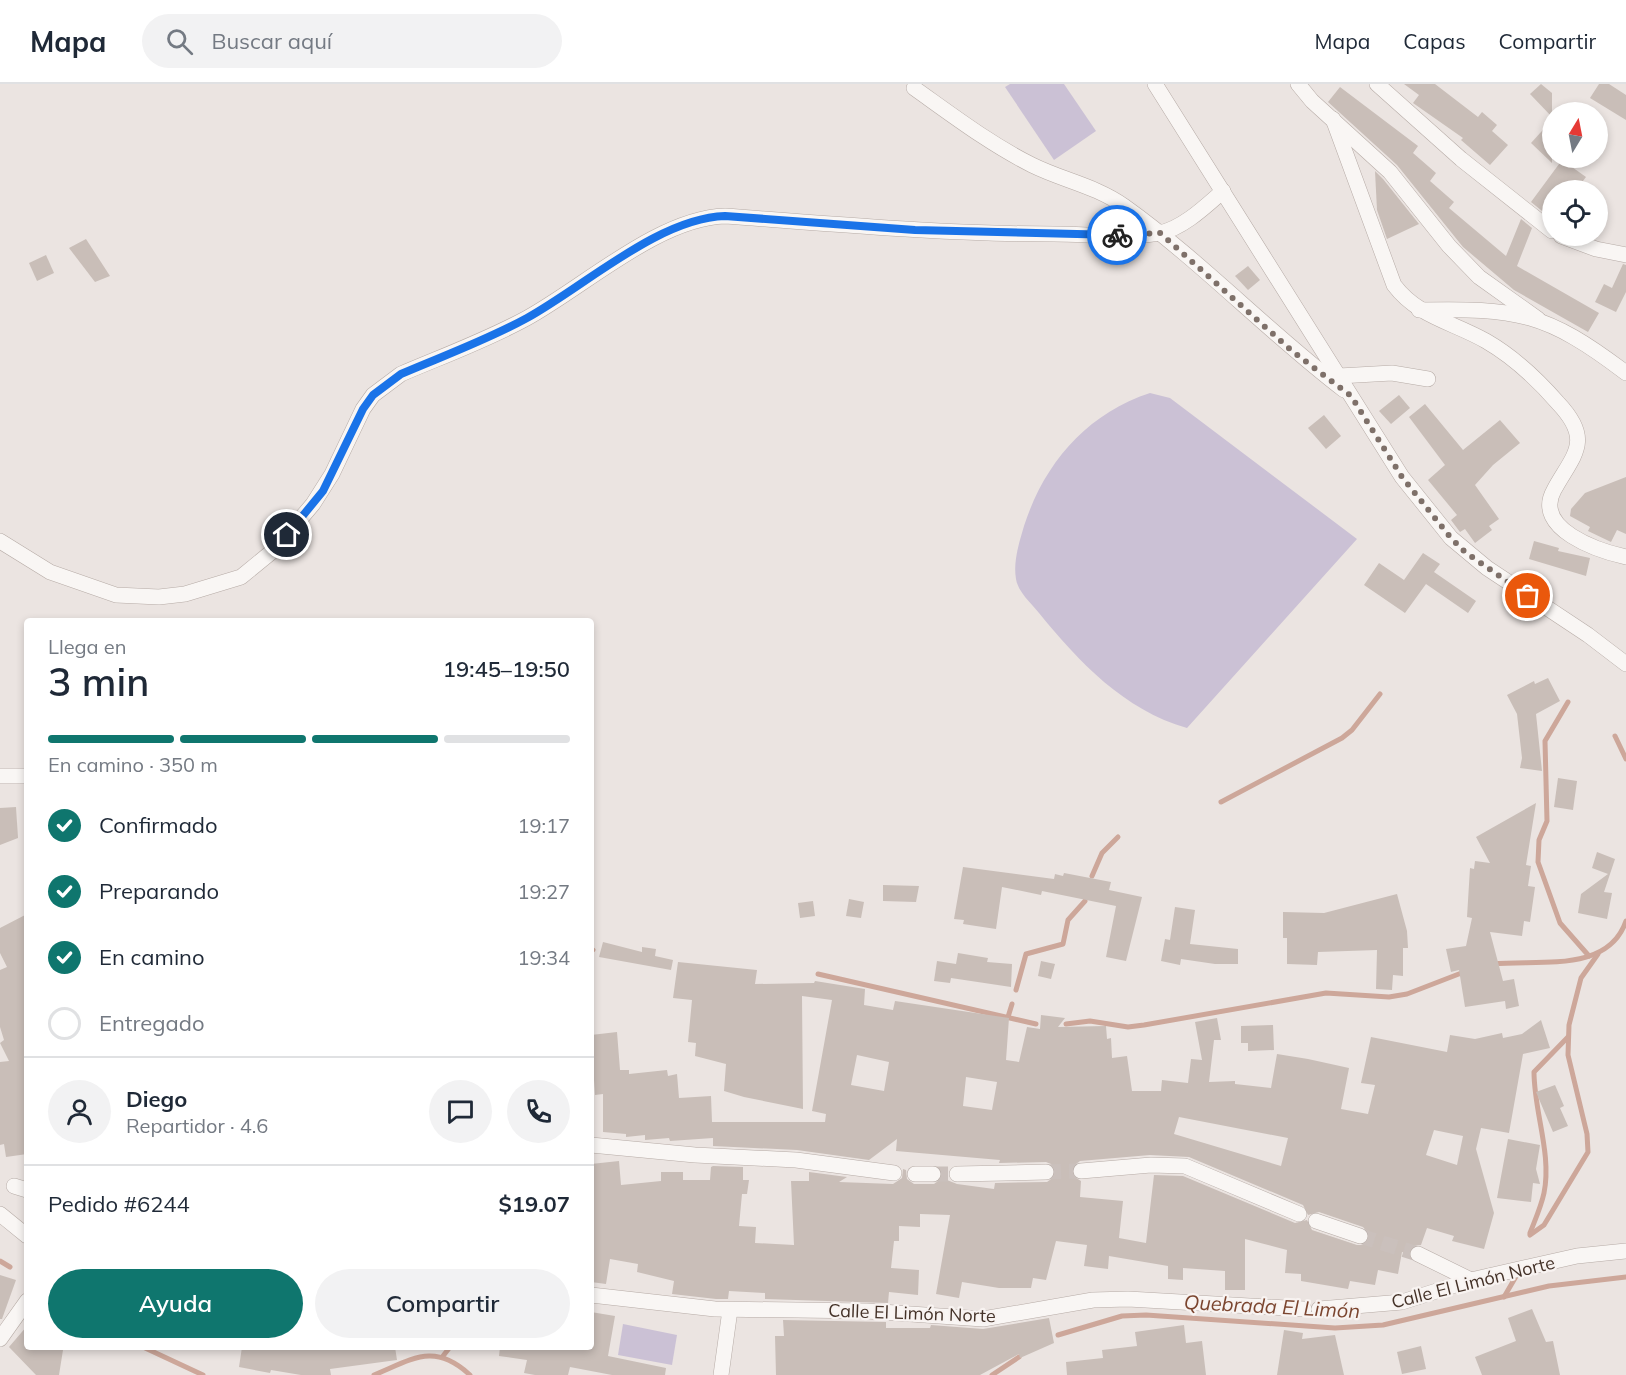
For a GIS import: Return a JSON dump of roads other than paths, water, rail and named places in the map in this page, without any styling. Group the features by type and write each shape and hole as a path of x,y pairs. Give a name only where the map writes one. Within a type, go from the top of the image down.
{"street":[{"path":"1155,84 1402,477 1465,552 1588,635 1626,664"},
{"path":"1165,99 1169,84"},
{"path":"1298,84 1390,172 1449,246 1479,277 1538,319"},
{"path":"1377,84 1461,159 1542,223"},
{"path":"914,88 1012,155 1036,167 1090,187 1121,204 1160,233 1292,351 1351,396"},
{"path":"1333,119 1394,285 1419,310 1430,317 1485,341 1506,355 1559,403 1572,422 1578,442 1573,463 1552,492 1551,516 1556,524 1586,544 1626,557"},
{"path":"0,541 50,572 116,595 159,597 185,594 241,577 274,550 323,491 363,409 373,395 386,384 401,374 528,317 625,255 697,218 725,216 915,230 1019,234 1160,233 1204,208 1224,191"},
{"path":"1588,246 1626,255"},
{"path":"1419,310 1510,311 1538,319 1564,330 1626,373"},
{"path":"1339,376 1392,373 1428,379"},
{"path":"0,776 24,776"},
{"path":"594,1145 695,1155 796,1160 894,1173"},
{"path":"1081,1171 1151,1165 1185,1166 1299,1214"},
{"path":"957,1174 1046,1172"},
{"path":"915,1174 933,1174"},
{"path":"0,1214 24,1234"},
{"path":"1316,1221 1360,1236"},
{"name":"Calle El Limón Norte","path":"594,1295 730,1310 867,1311 983,1319 1093,1300 1128,1299 1311,1309 1402,1302 1471,1280 1577,1256 1626,1251"},
{"path":"1418,1254 1471,1280"},
{"path":"0,1340 24,1305"},
{"path":"721,1375 730,1310"}],"waterway":[{"path":"1221,802 1342,738 1352,730 1380,694"},
{"path":"1568,702 1545,741 1547,821 1539,840 1538,862 1560,923 1589,956"},
{"path":"1615,736 1626,759"},
{"path":"1092,876 1102,853 1118,837"},
{"path":"1016,990 1026,954 1063,944 1068,920 1085,901"},
{"path":"1493,964 1550,962 1588,957 1604,949 1617,938 1626,921"},
{"path":"1530,1235 1544,1225 1588,1152 1587,1134 1568,1055 1569,1025 1581,978 1598,954"},
{"path":"1066,1024 1090,1021 1128,1027 1326,993 1389,997 1407,994 1464,972"},
{"path":"818,974 1036,1024"},
{"path":"1008,1017 1012,1004"},
{"path":"1530,1233 1543,1198 1546,1178 1534,1072 1568,1037"},
{"name":"Quebrada El Limón","path":"0,1261 10,1267"},
{"path":"1504,1297 1518,1273"},
{"name":"Quebrada El Limón","path":"1058,1335 1122,1316 1146,1315 1335,1328 1383,1325 1549,1286 1626,1277"},
{"name":"Quebrada El Limón","path":"149,1350 203,1375"},
{"path":"443,1356 448,1350"},
{"name":"Quebrada El Limón","path":"374,1375 412,1359 434,1356 457,1365 470,1375"},
{"name":"Quebrada El Limón","path":"992,1375 1019,1357"}],"tunnel":[{"path":"1046,1172 1081,1171"},
{"path":"933,1174 957,1174"},
{"path":"1360,1236 1418,1254"}]}
